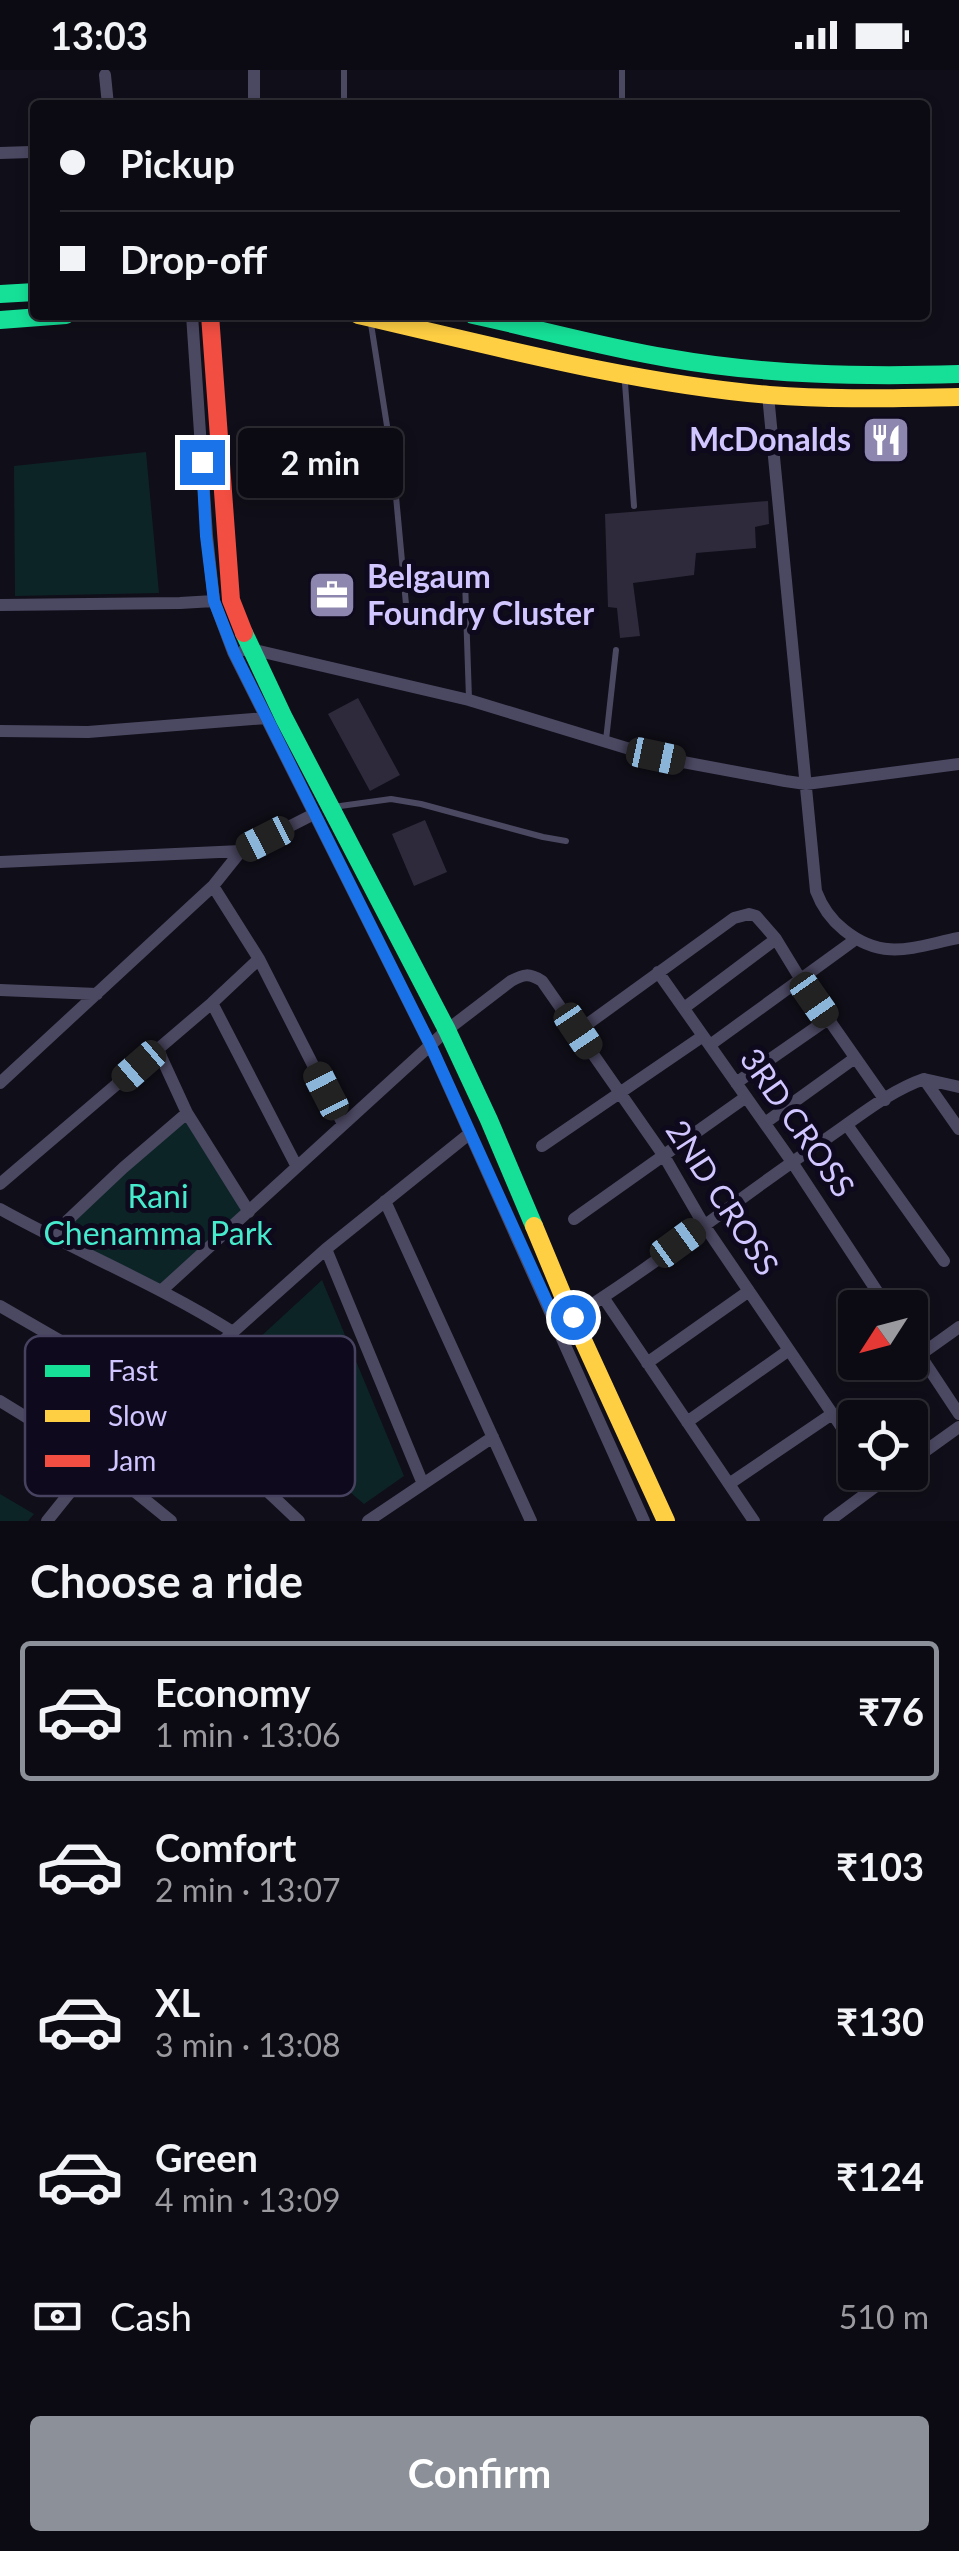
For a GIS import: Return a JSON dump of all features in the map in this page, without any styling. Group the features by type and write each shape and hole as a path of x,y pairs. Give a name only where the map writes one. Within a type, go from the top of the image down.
{"main road":[{"path":"0,294 30,292"},
{"path":"0,320 30,318"},
{"path":"210,320 231,600 242,651 323,811 447,1030 489,1120 565,1321 666,1521"},
{"path":"381,320 624,376 768,395 856,399 959,397"},
{"path":"495,320 698,364 810,375 959,374"}],"street":[{"path":"254,70 254,100"},
{"path":"105,75 108,100"},
{"path":"0,153 30,152"},
{"path":"192,320 214,601 242,651 266,718 323,811 469,1134 565,1321 644,1521"},
{"path":"768,395 816,891 834,922 868,946 884,950 959,938"},
{"path":"0,605 214,601"},
{"path":"242,651 469,700 656,756 806,784 959,764"},
{"path":"0,731 88,732 266,718"},
{"path":"0,862 241,851 323,811"},
{"path":"0,1082 212,886 241,851"},
{"path":"212,886 260,960 343,1124"},
{"path":"578,1031 741,914 756,916 776,939 884,1100"},
{"path":"684,1008 776,939"},
{"path":"542,1146 801,980 856,939"},
{"path":"0,1184 260,960"},
{"name":"3RD CROSS","path":"658,972 792,1162 876,1290"},
{"name":"2ND CROSS","path":"447,1030 522,975 533,975 542,981 664,1156 704,1225 838,1423"},
{"path":"0,990 97,994"},
{"path":"212,1004 297,1167"},
{"path":"736,1083 828,1019"},
{"path":"162,1291 447,1030"},
{"path":"158,1050 187,1113 249,1212"},
{"path":"765,1123 855,1058"},
{"path":"565,1321 884,1100 924,1079 959,1086"},
{"path":"924,1079 959,1129"},
{"path":"574,1219 746,1097"},
{"path":"50,1236 187,1113"},
{"path":"847,1124 944,1261"},
{"path":"228,1336 326,1248 469,1134"},
{"path":"385,1201 531,1521"},
{"path":"0,1209 200,1311 232,1332"},
{"path":"326,1248 422,1484"},
{"path":"647,1363 749,1291"},
{"path":"603,1298 754,1521"},
{"path":"0,1306 51,1336"},
{"path":"928,1349 959,1327"},
{"path":"688,1422 789,1350"},
{"path":"928,1367 959,1414"},
{"path":"0,1401 25,1416"},
{"path":"729,1484 832,1414"},
{"path":"928,1449 959,1427"},
{"path":"368,1521 493,1437"},
{"path":"828,1521 863,1490"},
{"path":"47,1521 67,1496"},
{"path":"140,1496 171,1521"},
{"path":"272,1496 299,1521"}],"lane":[{"path":"344,70 344,100"},
{"path":"622,70 622,100"},
{"path":"365,320 393,464 408,626"},
{"path":"624,376 634,506"},
{"path":"465,580 469,700"},
{"path":"606,742 616,650"},
{"path":"323,811 391,799 566,841"}],"green space":[{"path":"146,452 159,593 15,596 14,466"},
{"name":"Rani Chenamma Park","path":"186,1118 245,1211 161,1287 56,1235"},
{"path":"322,1280 345,1336 261,1336"},
{"path":"355,1359 404,1476 364,1504 355,1496"},
{"path":"0,1494 34,1514 28,1521 0,1521"}],"building":[{"path":"768,501 769,524 755,527 756,548 696,553 694,575 633,583 640,636 620,638 617,608 608,607 605,514"},
{"path":"358,698 400,775 370,791 328,714"},
{"path":"425,820 447,872 414,886 392,834"}],"traffic: fast":[{"path":"0,294 30,292"},
{"path":"0,320 30,318"},
{"path":"495,320 704,364 850,375 959,374"},
{"path":"244,633 284,718 447,1030 534,1226"}],"traffic: slow":[{"path":"380,320 562,362 717,389 816,398 959,397"},
{"path":"534,1226 666,1521"}],"traffic: jam":[{"path":"210,320 231,600 244,633"}],"place":[{"name":"McDonalds","path":"886,440"},
{"name":"Belgaum Foundry Cluster","path":"332,595"}],"route":[{"path":"202,462 214,601 234,652 430,1044 558,1326 573,1317"}]}
